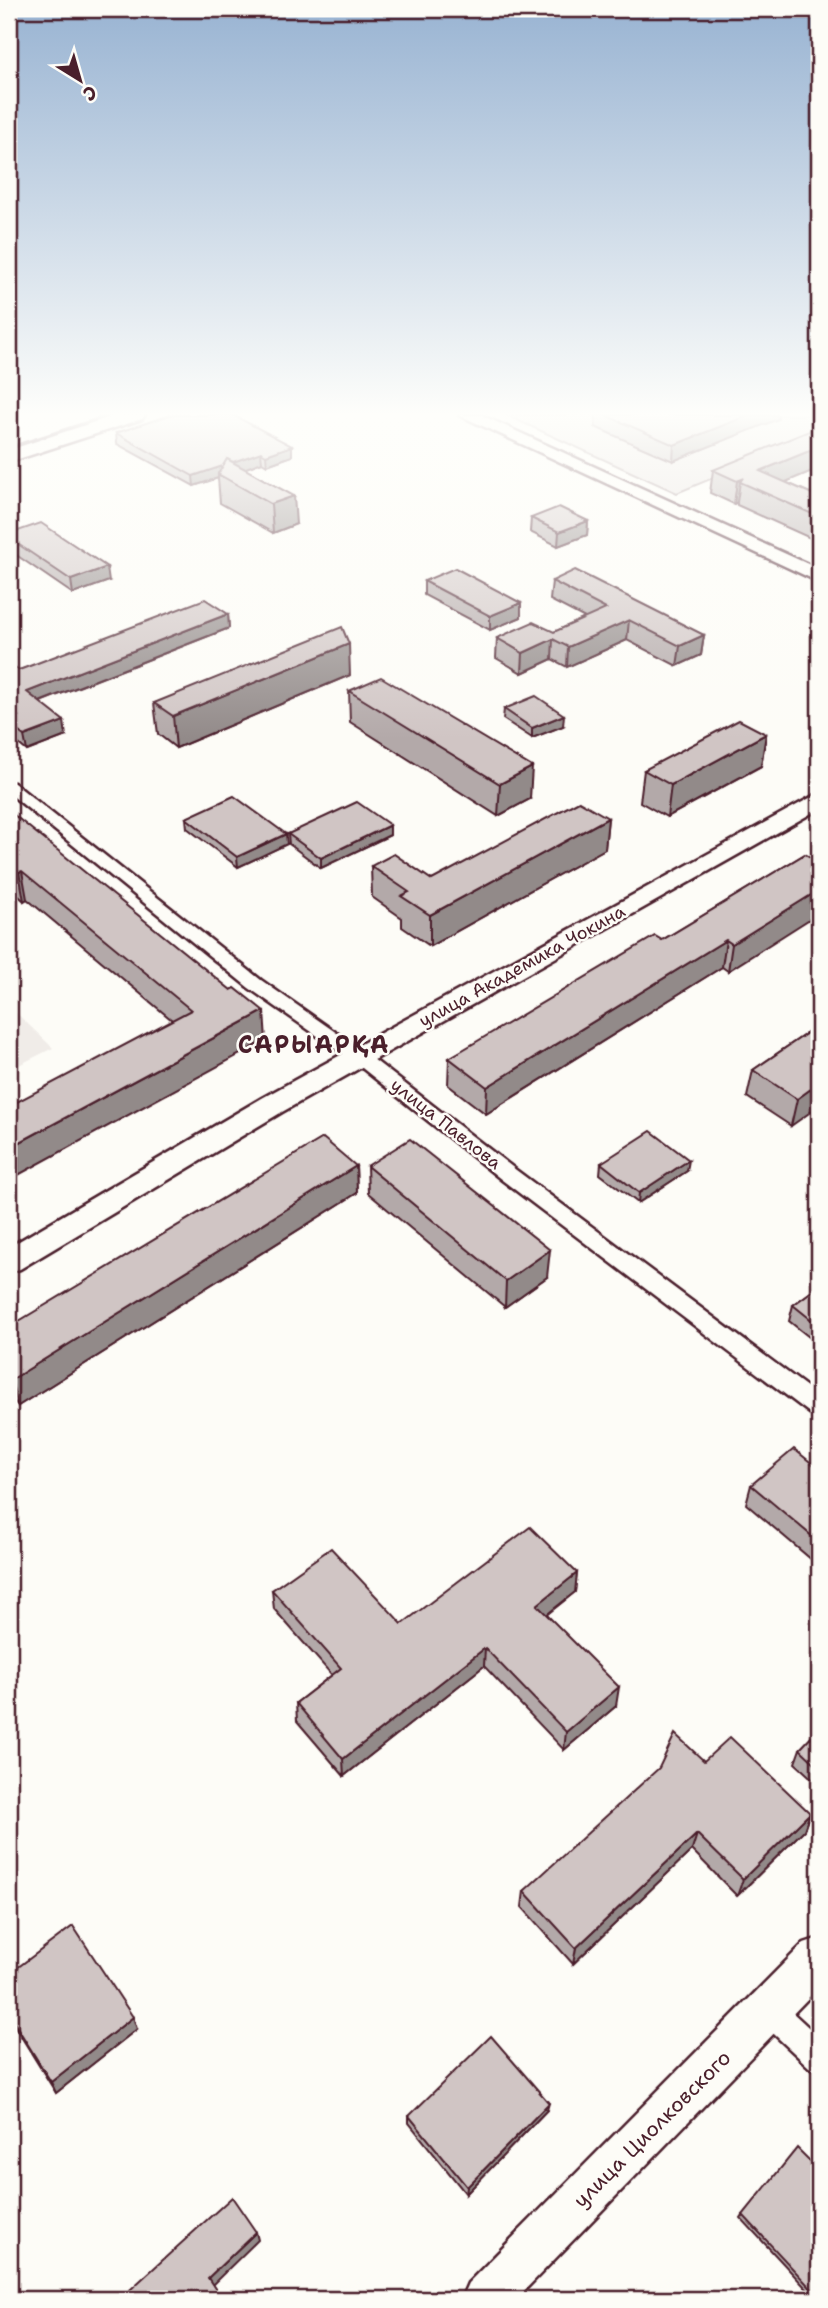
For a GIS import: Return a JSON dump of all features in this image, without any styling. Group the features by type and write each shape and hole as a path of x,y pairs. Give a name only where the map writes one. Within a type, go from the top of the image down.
{"main road":[{"path":"702,523 819,576"},
{"name":"улица Академика Чокина","path":"9,1261 358,1056 819,800"},
{"name":"улица Циолковского","path":"484,2299 819,1958"}],"street":[{"name":"улица Павлова","path":"9,786 255,984 358,1056 509,1175 819,1408"},
{"path":"769,2010 819,2057"}],"shaded area":[{"path":"9,1006 53,1048 9,1070"}],"building":[{"path":"41,523 107,567 71,580 9,538 9,534"},
{"path":"540,523 584,523 559,532"},
{"path":"455,568 521,603 490,616 424,581"},
{"path":"575,570 704,635 680,646 629,620 568,647 553,639 523,653 497,638 533,622 554,632 606,609 552,581"},
{"path":"205,599 228,614 27,692 64,721 24,736 9,724 9,720 18,716 9,709 9,666 19,670"},
{"path":"342,627 349,644 173,716 154,703"},
{"path":"381,677 532,767 500,784 349,691"},
{"path":"536,696 564,715 532,728 504,709"},
{"path":"739,720 766,734 671,785 644,770"},
{"path":"234,796 286,834 237,857 186,818"},
{"path":"579,801 608,818 430,915 401,896 409,892 371,866 394,854 432,880"},
{"path":"357,802 390,825 321,858 288,834"},
{"path":"9,811 231,990 235,988 264,1011 9,1148 9,1106 191,1010 22,871 19,872 9,864"},
{"path":"805,854 819,862 819,890 732,944 726,940 487,1087 449,1058 655,936 662,940"},
{"path":"819,1025 819,1083 797,1099 753,1070"},
{"path":"651,1131 689,1160 639,1193 601,1163"},
{"path":"323,1138 356,1166 11,1380 9,1327"},
{"path":"410,1139 550,1250 506,1281 367,1166"},
{"path":"819,1286 819,1326 793,1305"},
{"path":"794,1449 819,1469 819,1542 751,1485"},
{"path":"530,1527 577,1573 537,1605 619,1687 566,1732 485,1648 343,1759 296,1703 341,1668 272,1590 331,1548 402,1624"},
{"path":"819,1729 819,1767 800,1749"},
{"path":"675,1734 704,1761 730,1737 810,1813 743,1879 697,1834 576,1948 524,1891 659,1768"},
{"path":"73,1926 133,2017 51,2082 9,2014 9,1974"},
{"path":"491,2036 549,2103 467,2187 409,2116"},
{"path":"797,2148 819,2170 819,2297 743,2215"},
{"path":"232,2197 256,2232 208,2278 222,2299 120,2299"}],"district":[{"name":"САРЫАРҚА","path":"314,1045"}]}
